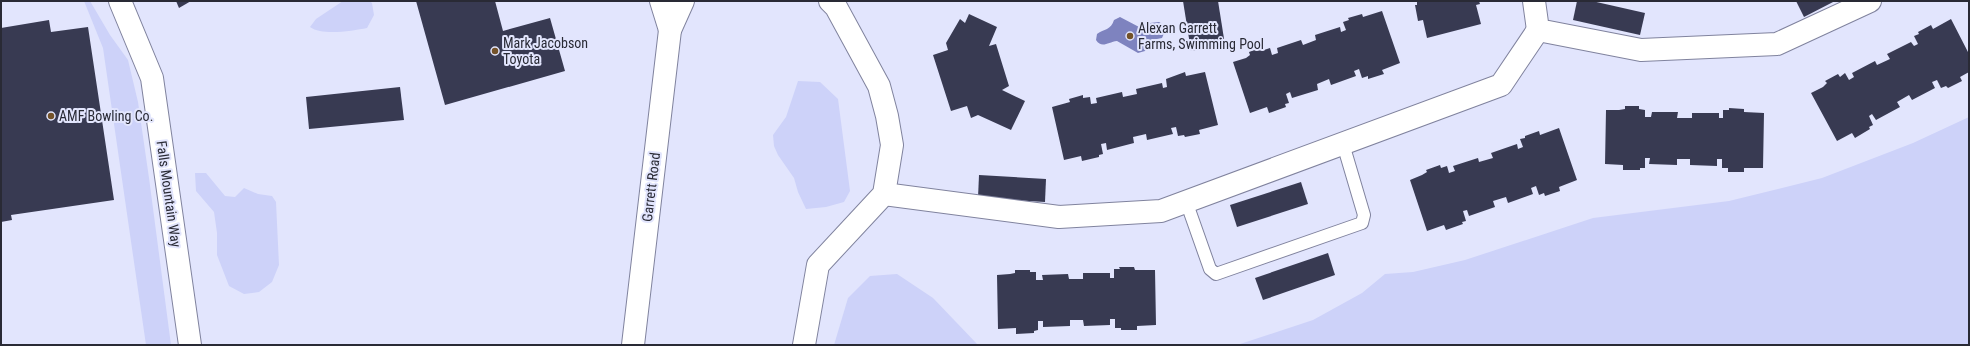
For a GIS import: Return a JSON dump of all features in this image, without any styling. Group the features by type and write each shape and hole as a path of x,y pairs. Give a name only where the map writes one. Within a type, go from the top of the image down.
{"street":[{"name":"Falls Mountain Way","path":"120,1 152,78 190,345"},
{"name":"Garrett Road","path":"661,1 670,30"},
{"name":"Garrett Road","path":"633,345 670,30 683,1"},
{"path":"884,194 1059,217 1161,211 1502,85 1538,30 1534,1"},
{"path":"1538,30 1641,50 1777,44 1870,1"},
{"path":"804,345 818,265 884,194 892,145 887,116 879,86 837,3"}],"lane":[{"path":"1186,201 1210,269 1216,274 1362,223 1364,215 1343,144"}],"shaded area":[{"path":"84,1 90,1 110,35 128,60 138,102 171,345 146,345 103,48"},
{"path":"343,1 369,1 372,3 374,15 367,28 329,32 315,30 310,27 316,19"},
{"path":"798,81 820,82 838,99 850,191 844,202 826,207 806,209 798,192 794,178 778,155 774,146 773,135 786,117"},
{"path":"1969,117 1969,345 1237,345 1313,320 1362,293 1385,274 1413,272 1465,260 1593,218 1729,201 1822,178 1913,143"},
{"path":"195,173 206,173 225,196 235,197 244,188 258,194 272,196 276,202 279,265 272,282 259,292 244,294 229,286 217,255 217,233 214,212 196,191"},
{"path":"897,274 933,298 978,345 834,345 848,298 870,276"}],"water":[{"name":"Alexan Garrett Farms, Swimming Pool","path":"1120,17 1141,28 1150,23 1159,22 1164,25 1165,31 1162,38 1152,40 1145,51 1138,53 1117,41 1103,45 1098,43 1096,40 1097,34 1109,28 1114,20"}],"building":[{"path":"176,1 191,1 179,8"},
{"name":"Mark Jacobson Toyota","path":"416,1 495,1 503,31 550,18 565,71 445,105"},
{"path":"1183,1 1218,1 1225,45 1191,51"},
{"path":"1417,1 1479,1 1480,4 1476,5 1481,24 1427,38 1423,20 1418,21 1415,5 1417,5"},
{"path":"1577,1 1592,1 1645,13 1640,35 1573,20"},
{"path":"1796,1 1835,1 1804,17"},
{"path":"1382,11 1400,63 1382,70 1384,74 1368,79 1368,76 1362,78 1359,69 1354,71 1356,76 1331,85 1329,79 1317,84 1318,90 1292,98 1290,92 1286,94 1289,103 1285,104 1286,107 1269,113 1267,107 1250,113 1233,62 1246,58 1250,55 1249,52 1263,47 1264,50 1270,48 1272,55 1278,53 1277,48 1301,40 1303,45 1316,40 1315,35 1340,27 1341,32 1346,30 1343,22 1349,20 1348,18 1362,14 1363,17"},
{"path":"969,14 997,27 989,46 996,44 1009,86 1002,90 1025,101 1011,130 978,115 971,118 967,106 951,111 933,55 948,50 946,43 960,19 965,23"},
{"path":"1951,19 1969,54 1969,72 1960,77 1962,81 1948,88 1946,86 1941,88 1937,80 1932,82 1935,88 1912,100 1909,95 1897,102 1900,107 1876,120 1872,114 1869,116 1873,125 1869,127 1870,129 1855,138 1852,133 1837,141 1811,93 1823,87 1827,83 1825,81 1838,74 1840,77 1845,73 1849,80 1854,77 1852,73 1875,61 1877,65 1890,59 1887,54 1911,42 1914,46 1918,44 1914,36 1919,34 1918,32 1931,25 1933,29"},
{"name":"AMF Bowling Co.","path":"49,20 51,32 88,27 114,200 11,215 12,220 1,222 1,28"},
{"path":"1185,72 1186,76 1205,72 1218,125 1199,130 1200,134 1185,137 1184,135 1178,136 1176,127 1171,128 1173,134 1147,140 1146,134 1133,137 1134,143 1107,150 1106,143 1101,144 1103,154 1099,155 1099,157 1082,161 1081,156 1064,160 1052,107 1070,102 1069,99 1083,95 1083,98 1090,97 1091,104 1097,103 1096,98 1122,92 1123,97 1137,94 1136,89 1162,83 1163,88 1167,87 1166,79"},
{"path":"400,87 404,120 309,129 306,97"},
{"path":"1625,106 1639,106 1639,109 1645,110 1645,117 1651,117 1652,112 1678,112 1677,118 1692,118 1692,113 1719,113 1719,118 1723,118 1723,110 1729,110 1729,108 1744,109 1744,112 1764,113 1763,168 1744,168 1744,172 1728,172 1728,168 1722,168 1722,159 1717,159 1717,166 1690,165 1690,159 1677,159 1677,165 1649,164 1650,158 1645,158 1645,168 1640,168 1640,170 1623,170 1623,165 1605,164 1606,110 1625,109"},
{"path":"1559,128 1577,180 1559,187 1560,191 1545,196 1544,193 1539,195 1536,186 1531,188 1533,194 1508,203 1506,197 1493,201 1495,207 1469,216 1467,210 1463,211 1466,221 1462,222 1463,224 1446,230 1444,225 1427,231 1410,180 1427,172 1426,170 1440,165 1441,168 1447,166 1449,173 1455,171 1453,166 1478,158 1479,162 1493,158 1491,153 1517,144 1518,149 1523,147 1520,139 1525,138 1525,136 1539,131 1540,135"},
{"path":"979,175 1046,179 1045,202 978,198"},
{"path":"1301,182 1308,204 1237,227 1230,205"},
{"path":"1328,253 1335,275 1263,300 1255,278"},
{"path":"1119,267 1134,267 1135,270 1155,270 1156,325 1137,326 1137,330 1121,330 1121,328 1115,328 1115,319 1110,319 1110,325 1084,326 1083,320 1070,320 1070,326 1043,327 1043,321 1038,321 1038,330 1034,331 1034,333 1016,334 1016,328 998,329 997,275 1015,273 1015,270 1030,270 1030,272 1036,272 1036,280 1043,280 1042,275 1068,274 1069,279 1083,279 1083,273 1110,273 1110,278 1114,278 1114,269 1120,269"}],"place":[{"name":"Alexan Garrett Farms, Swimming Pool","path":"1130,36"},
{"name":"Mark Jacobson Toyota","path":"495,51"},
{"name":"AMF Bowling Co.","path":"51,116"}]}
